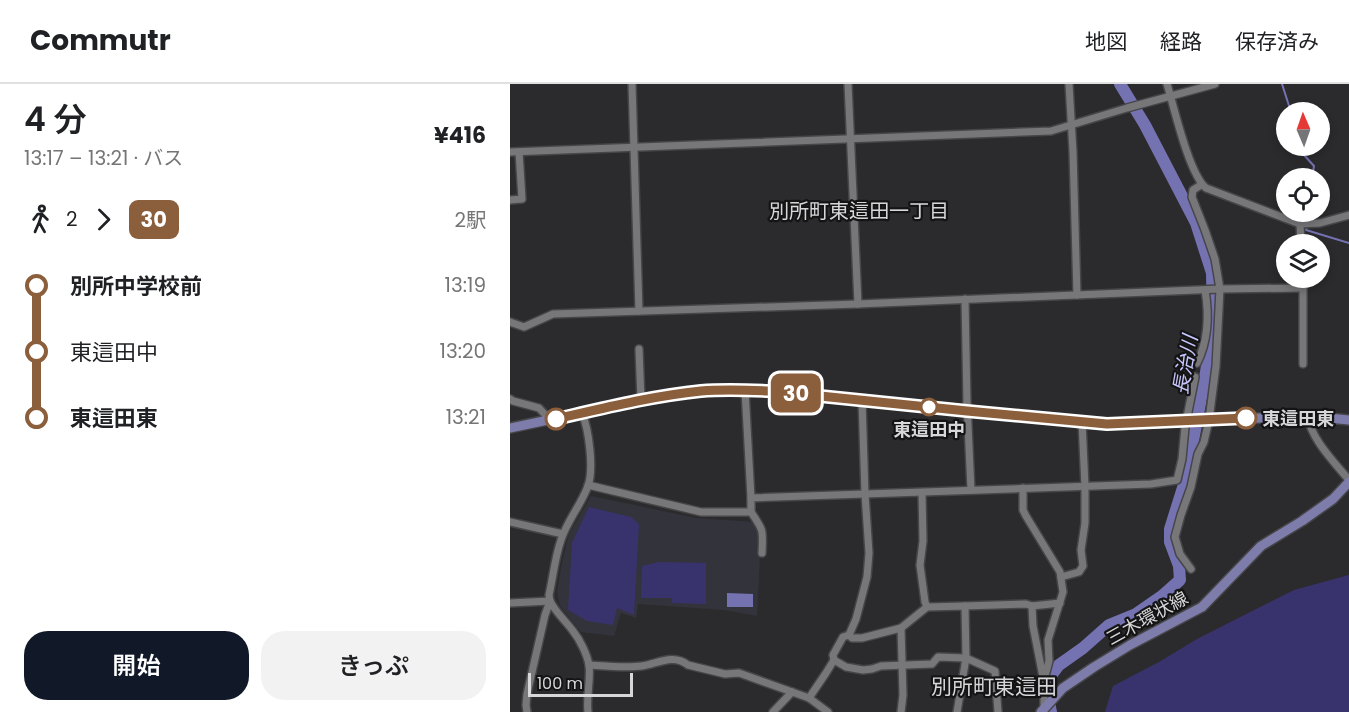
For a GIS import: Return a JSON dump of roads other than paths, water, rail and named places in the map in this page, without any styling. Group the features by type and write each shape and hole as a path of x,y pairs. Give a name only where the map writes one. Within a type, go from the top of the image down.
{"main road":[{"path":"510,428 641,400 705,391 745,390 1082,422 1126,424 1308,416 1349,420"},
{"name":"三木環状線","path":"1045,707 1064,688 1094,667 1202,607 1261,546 1325,505 1349,481"}],"street":[{"path":"632,84 639,311"},
{"path":"848,84 858,304"},
{"path":"1069,84 1077,295"},
{"path":"1167,84 1190,162 1201,185 1218,194 1300,224 1320,223 1349,215"},
{"path":"510,152 1051,131 1215,84"},
{"path":"510,200 522,199 519,152"},
{"path":"1191,569 1180,554 1175,537 1209,420 1216,366 1221,289 1215,259 1192,197 1193,190 1201,185"},
{"path":"1300,224 1300,234"},
{"path":"510,322 524,327 553,314 1221,289 1303,288 1303,364"},
{"path":"1197,363 1206,330 1205,290"},
{"path":"965,299 971,490"},
{"path":"639,349 641,400"},
{"path":"751,498 1150,484 1178,480 1195,377"},
{"path":"745,390 751,512 763,531 762,553"},
{"path":"510,399 539,408 550,420"},
{"path":"849,635 867,577 869,553 862,400"},
{"path":"582,413 589,444 588,485 560,542 549,595 554,610 574,632 585,653 589,665 590,682 588,712"},
{"path":"1308,416 1313,434 1349,481"},
{"path":"1062,577 1079,572 1083,566 1081,550 1085,523 1085,486 1082,422"},
{"path":"588,485 701,512 751,512"},
{"path":"1023,488 1023,510 1062,577 1063,592 1048,640 1048,661 1044,680"},
{"path":"922,493 923,541 920,565 927,607"},
{"path":"510,522 563,534"},
{"path":"510,603 550,601"},
{"path":"527,712 527,694 544,615 550,601"},
{"path":"849,635 852,638 862,638 901,628 927,607 1026,604 1032,606 1060,603"},
{"path":"957,712 966,658 965,606"},
{"path":"1032,606 1033,626 1044,680 1045,707"},
{"path":"901,628 903,695 901,712"},
{"path":"809,698 834,660 833,655 843,637 849,635"},
{"path":"834,660 846,667 863,670 881,666 932,664 938,657 966,658 995,671 998,712"},
{"path":"589,665 642,666 665,659 684,662 725,674 739,673 809,698 828,712"},
{"path":"773,712 792,692"}],"waterway":[{"name":"長治川","path":"1051,712 1048,698 1050,677 1059,665 1109,625 1136,614 1180,580 1179,566 1170,542 1170,529 1186,478 1213,321 1212,273 1196,223 1145,125 1120,84"},
{"path":"1282,84 1288,102"},
{"path":"1305,156 1314,168"},
{"path":"1307,226 1306,230 1349,243"}],"place":[{"name":"東這田中","path":"929,407"},
{"name":"東這田東","path":"1246,418"}],"district":[{"name":"別所町東這田一丁目","path":"859,211"},
{"name":"別所町東這田","path":"994,686"}]}
